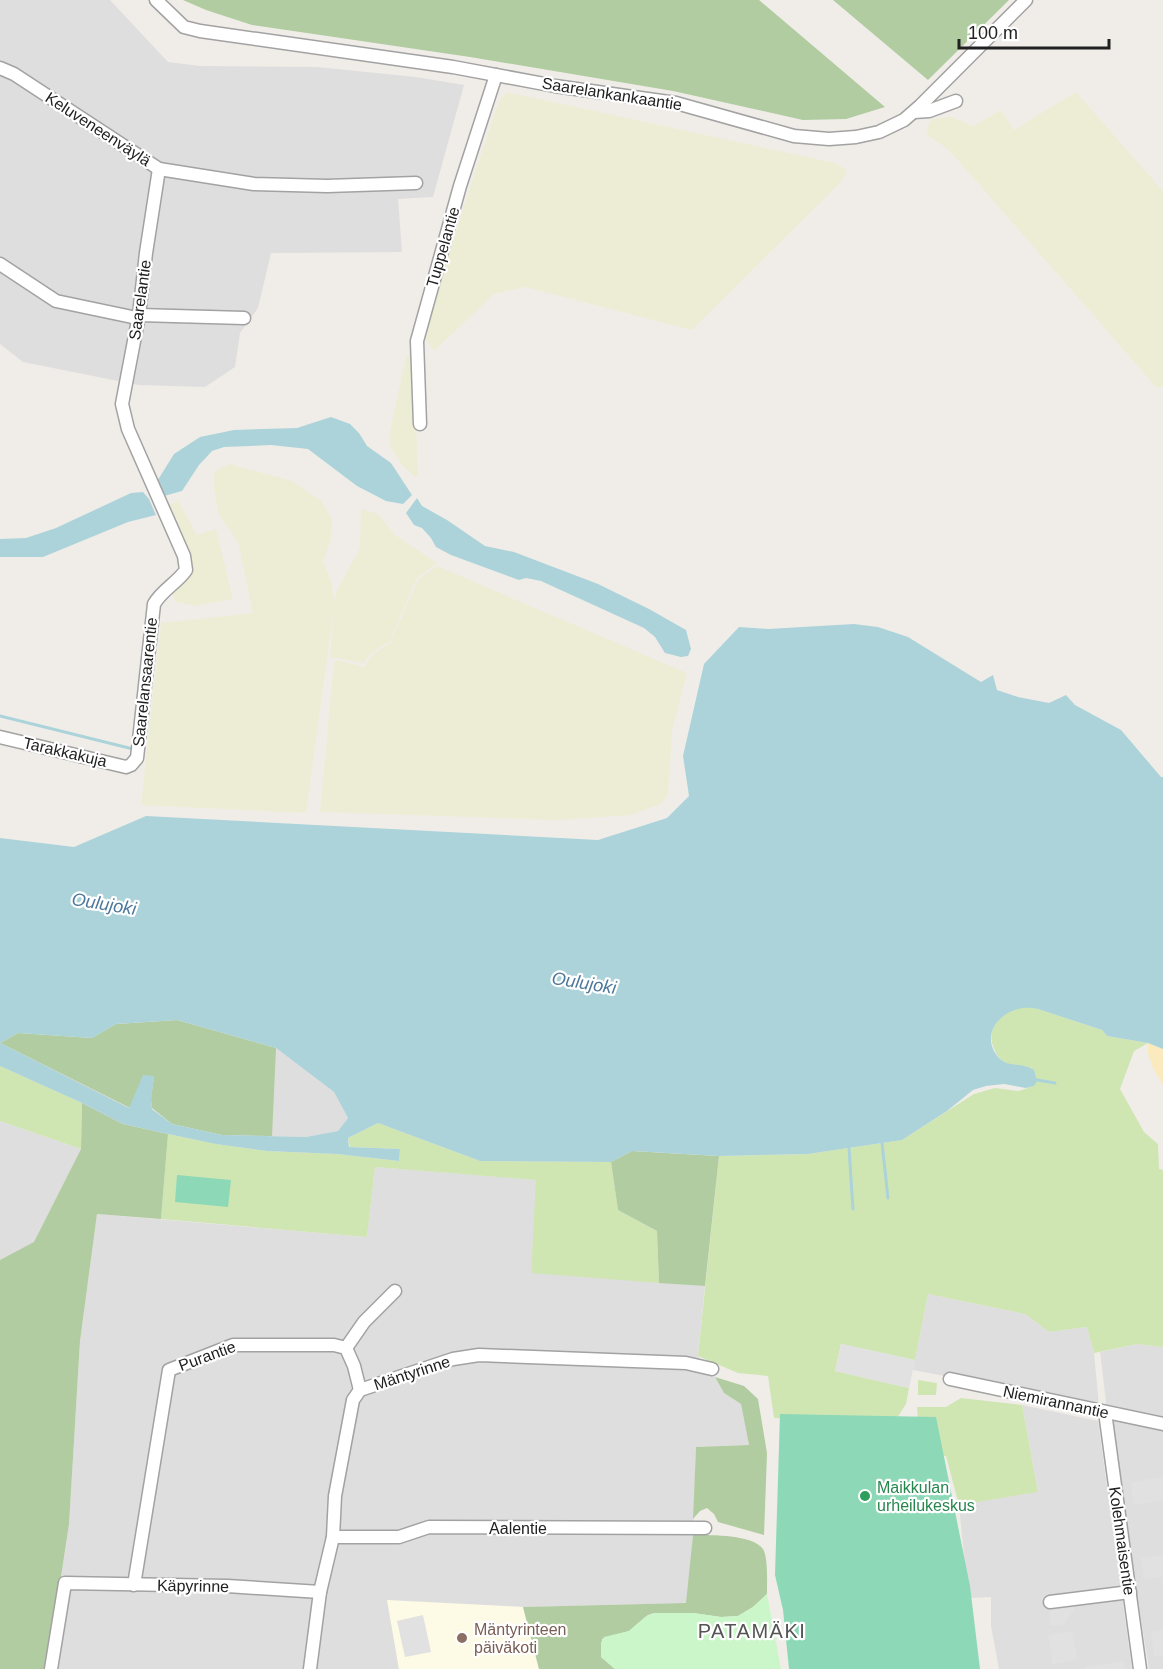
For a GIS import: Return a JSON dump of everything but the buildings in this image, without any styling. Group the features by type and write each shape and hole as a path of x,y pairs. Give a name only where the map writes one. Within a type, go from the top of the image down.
{"street":[{"name":"Saarelankankaantie","path":"156,0 184,27 200,31 676,104 794,136 829,138 856,137 879,132 904,120 1026,0"},
{"name":"Keluveneenväylä","path":"0,68 14,74 159,169 254,184 327,186 416,183"},
{"name":"Tuppelantie","path":"420,424 417,341 460,186 496,75"},
{"path":"914,112 929,111 956,101"},
{"name":"Saarelantie","path":"159,169 138,317 122,404 128,429 162,508"},
{"path":"0,264 57,301 138,317 244,318"},
{"name":"Saarelansaarentie","path":"131,765 137,758 142,725 154,604 159,595 178,581 186,570 184,556 162,508"},
{"name":"Tarakkakuja","path":"0,737 126,767 131,765"},
{"path":"360,1390 354,1366 346,1348 364,1322 395,1291"},
{"name":"Purantie","path":"134,1585 170,1370 233,1345 334,1345 346,1348"},
{"name":"Mäntyrinne","path":"310,1669 320,1592 333,1537 335,1496 353,1400 360,1390 453,1359 478,1355 686,1363 712,1370"},
{"name":"Niemirannantie","path":"950,1379 1163,1424"},
{"name":"Kolehmaisentie","path":"1105,1412 1140,1669"},
{"name":"Aalentie","path":"333,1537 399,1537 429,1527 705,1528"},
{"name":"Käpyrinne","path":"51,1669 66,1582 227,1586 320,1592"},
{"path":"1050,1602 1130,1592"}],"shaded area":[{"path":"0,0 110,0 168,62 200,66 317,67 416,77 464,85 433,197 398,199 402,252 271,253 258,308 240,333 235,367 205,387 138,385 23,362 0,344"},
{"path":"0,1043 276,1048 334,1092 348,1118 338,1131 306,1137 222,1135"},
{"path":"0,1121 81,1149 34,1243 0,1260"},
{"path":"375,1167 537,1180 531,1272 705,1286 698,1356 715,1377 724,1393 741,1404 749,1445 696,1447 693,1535 687,1603 523,1607 388,1601 399,1669 47,1669 69,1524 80,1341 97,1214 367,1237"},
{"path":"928,1294 1025,1314 1049,1332 1087,1327 1094,1353 1099,1406 913,1370"},
{"path":"841,1344 915,1360 909,1388 835,1371"},
{"path":"1137,1344 1163,1347 1163,1669 1149,1669 1107,1410 1100,1352"},
{"path":"1022,1405 1098,1421 1132,1669 999,1669 991,1626 991,1597 968,1598 959,1505 1038,1491"},
{"path":"1163,1477 1163,1500 1134,1505 1131,1482"},
{"path":"1163,1555 1163,1577 1144,1579 1141,1558"},
{"name":"Mäntyrinteen päiväkoti","path":"387,1600 523,1607 539,1669 399,1669"},
{"path":"1078,1604 1064,1624 1051,1626 1049,1609"},
{"path":"423,1615 431,1652 405,1657 397,1621"},
{"path":"1163,1630 1163,1655 1154,1656 1151,1632"},
{"path":"1072,1631 1077,1659 1053,1664 1048,1635"},
{"path":"1124,1661 1125,1669 1086,1669 1086,1667"}],"green space":[{"path":"183,0 759,0 885,107 846,119 803,120 673,91 470,57 252,25"},
{"path":"833,0 1009,0 928,80"},
{"path":"507,92 835,163 847,170 841,182 692,330 525,287 494,294 434,351 422,334 499,101"},
{"path":"1076,92 1163,191 1163,386 1157,388 949,150 926,134 931,119 951,117 974,126 1001,110 1014,130"},
{"path":"410,355 414,359 418,474 416,478 401,464 389,444 406,357"},
{"path":"229,464 292,481 321,501 332,519 331,540 323,561 331,582 335,603 336,592 360,548 361,509 378,514 395,535 437,563 417,578 389,642 371,653 364,663 330,657 334,607 306,813 141,805 161,623 253,613 238,542 219,515 214,489 214,472"},
{"path":"178,500 197,535 216,529 233,599 195,606 176,602 172,593 189,572 164,508"},
{"path":"437,566 687,673 672,730 668,795 661,804 630,815 559,820 320,812 334,663 337,660 364,667 373,654 389,644 419,579"},
{"path":"1029,1006 1102,1030 1107,1036 1148,1043 1134,1051 1120,1089 1144,1132 1158,1144 1159,1169 1163,1170 1163,1347 1137,1344 1094,1353 1087,1327 1049,1332 1025,1314 928,1294 915,1360 841,1344 835,1371 909,1388 906,1404 895,1421 774,1418 768,1376 738,1373 698,1356 719,1156 808,1154 902,1140 974,1094 995,1088 1019,1091 1033,1086 1032,1068 1011,1065 1002,1061 995,1051 991,1038 992,1030 1000,1018 1021,1007"},
{"path":"177,1020 276,1048 272,1136 222,1135 172,1124 152,1108 154,1076 143,1076 130,1108 0,1043 18,1033 92,1038 116,1024"},
{"path":"0,1066 82,1103 81,1149 0,1121"},
{"path":"82,1103 123,1124 168,1134 161,1219 97,1214 80,1341 69,1524 47,1669 0,1669 0,1260 34,1242 81,1149"},
{"path":"378,1123 480,1161 611,1162 618,1210 657,1231 659,1283 531,1273 536,1180 375,1167 367,1237 161,1219 168,1134 267,1151 337,1154 399,1161 400,1149 350,1147 348,1138"},
{"path":"632,1151 719,1156 705,1286 659,1283 657,1231 618,1210 611,1162"},
{"path":"177,1175 231,1180 228,1207 175,1202"},
{"path":"715,1377 744,1386 758,1399 767,1453 764,1535 718,1522 707,1508 700,1511 693,1519 696,1447 749,1445 741,1404 724,1393"},
{"path":"918,1380 937,1383 936,1395 918,1395"},
{"path":"961,1398 1022,1405 1038,1492 959,1505 946,1456 935,1456 918,1421 917,1407 946,1407"},
{"name":"Maikkulan urheilukeskus","path":"780,1414 936,1417 970,1586 980,1669 789,1669 783,1610 775,1575"},
{"path":"693,1535 742,1538 760,1545 766,1560 767,1594 753,1607 738,1616 721,1617 693,1613 648,1615 629,1631 602,1639 601,1657 615,1669 539,1669 523,1607 686,1603"},
{"path":"767,1594 781,1669 615,1669 601,1657 601,1643 604,1637 629,1631 645,1617 654,1613 738,1616 753,1607"}],"sand":[{"path":"1148,1043 1163,1049 1163,1085 1153,1068 1147,1050 1148,1052"}],"water":[{"path":"331,417 350,424 367,446 391,463 412,495 403,504 386,501 357,486 308,449 271,445 224,447 212,451 199,465 182,491 164,496 156,483 174,454 200,437 234,430 297,428"},
{"path":"143,492 156,515 128,522 43,557 0,557 0,539 26,538 56,528 131,493"},
{"path":"417,498 422,506 485,546 514,552 598,584 686,630 691,649 688,656 681,657 665,653 655,637 644,628 541,581 526,578 519,580 451,555 436,547 431,538 422,528 414,525 406,513"},
{"name":"Oulujoki","path":"854,624 878,627 908,637 981,682 993,675 997,690 1049,703 1066,695 1075,705 1121,730 1163,777 1163,1049 1148,1043 1107,1036 1102,1030 1038,1009 1016,1009 999,1020 993,1029 991,1038 993,1048 1003,1061 1034,1070 1037,1081 1034,1086 1026,1088 1004,1084 986,1086 973,1090 947,1111 902,1140 808,1154 719,1156 632,1151 611,1162 480,1161 378,1123 348,1138 349,1147 400,1149 399,1161 337,1154 267,1151 216,1144 123,1124 0,1066 0,838 74,847 146,816 598,840 667,818 689,796 683,756 704,664 739,627 768,629","holes":["177,1020 276,1048 334,1092 348,1118 338,1131 306,1137 222,1135 172,1124 152,1109 154,1076 143,1075 129,1108 0,1043 18,1033 92,1038 116,1024"]}],"waterway":[{"path":"0,716 133,749"},
{"path":"1037,1080 1055,1083"},
{"path":"882,1143 888,1198"},
{"path":"849,1148 853,1209"}],"place":[{"name":"Maikkulan urheilukeskus","path":"865,1496"},
{"name":"Mäntyrinteen päiväkoti","path":"462,1638"}],"district":[{"name":"PATAMÄKI","path":"752,1631"}]}
